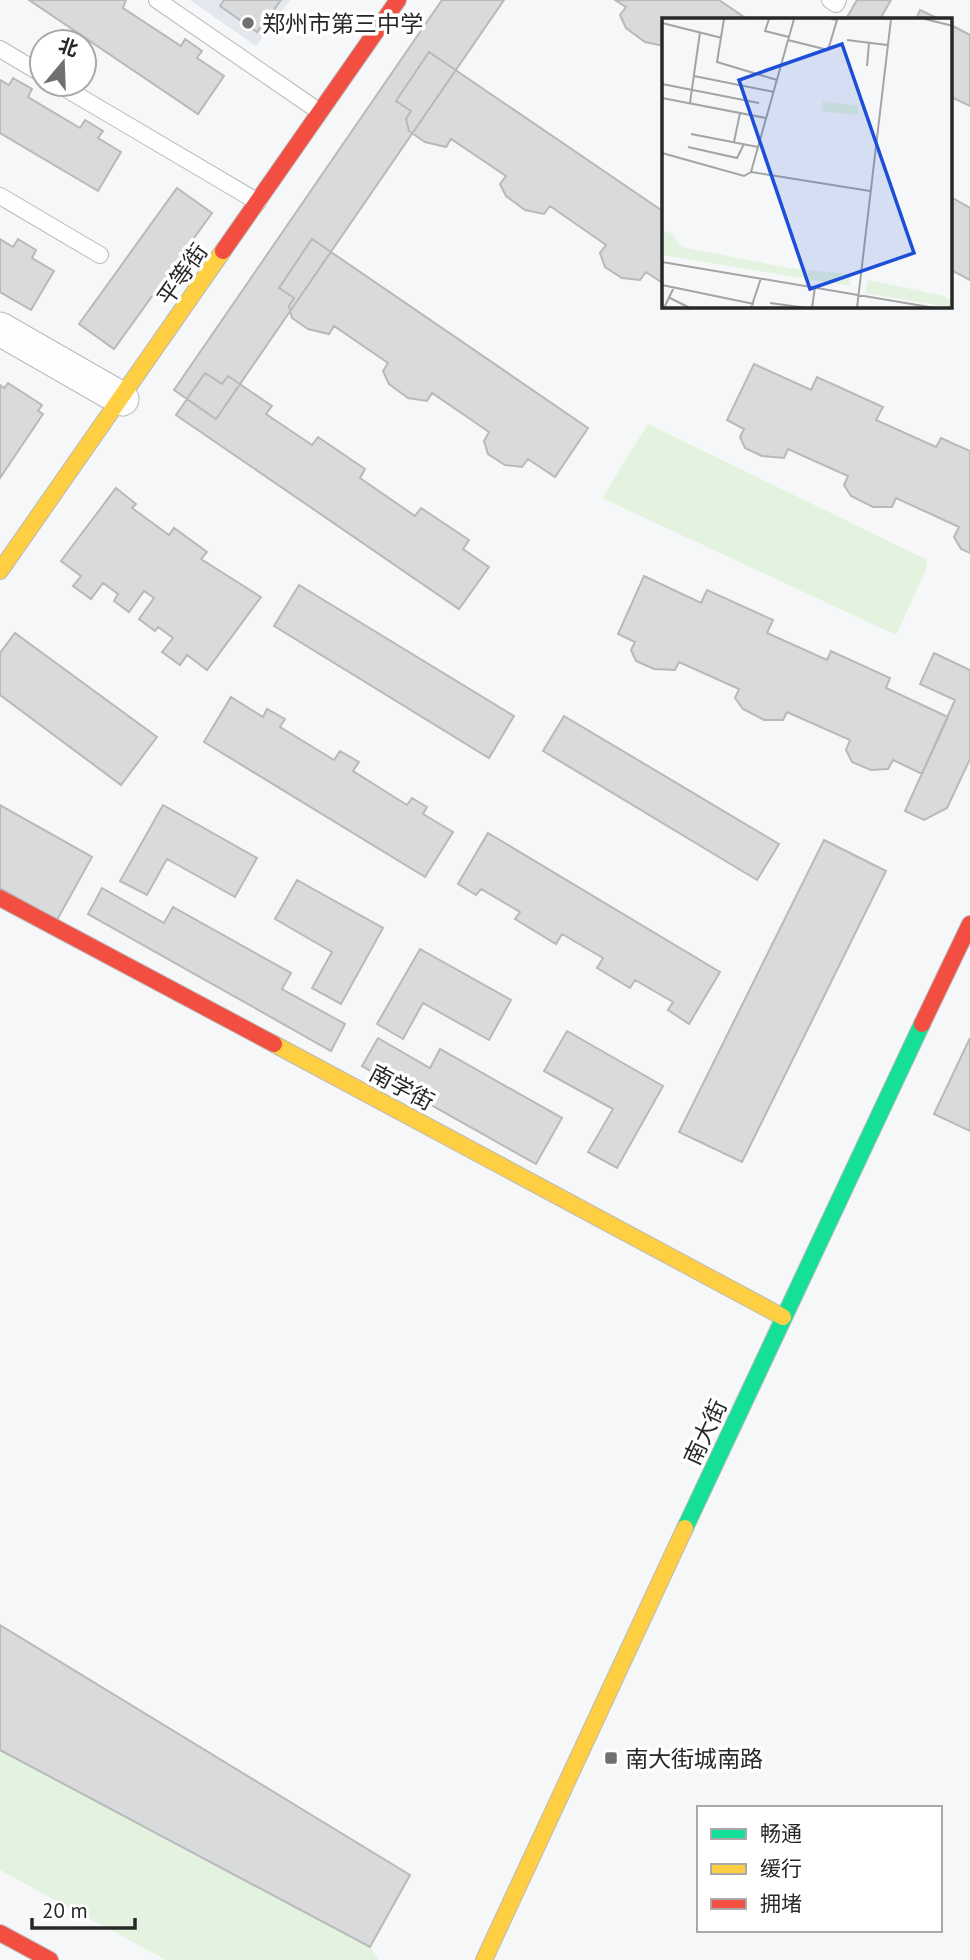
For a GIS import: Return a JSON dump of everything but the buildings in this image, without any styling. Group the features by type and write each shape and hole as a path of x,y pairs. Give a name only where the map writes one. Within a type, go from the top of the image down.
{"street":[{"name":"平等街","path":"0,571 398,0"},
{"path":"0,329 122,399"},
{"name":"南学街","path":"0,898 783,1317"},
{"name":"南大街","path":"484,1960 783,1317 970,924"},
{"path":"0,1933 47,1959"}],"lane":[{"path":"158,0 321,113"},
{"path":"830,0 836,4 838,0"},
{"path":"0,49 28,66"},
{"path":"82,98 259,203"},
{"path":"0,196 100,255"}],"shaded area":[{"name":"郑州市第三中学","path":"190,0 290,0 256,46"}],"green space":[{"path":"648,424 927,560 926,570 896,635 602,498"},
{"path":"0,1750 370,1947 379,1960 166,1960 0,1870"}],"traffic: fast":[{"path":"685,1528 922,1024"}],"traffic: slow":[{"path":"0,571 223,251"},
{"path":"274,1044 783,1317"},
{"path":"484,1960 685,1528"}],"traffic: jam":[{"path":"223,251 398,0"},
{"path":"0,898 274,1044"},
{"path":"922,1024 970,924"},
{"path":"0,1933 50,1960"}],"place":[{"name":"郑州市第三中学","path":"248,23"},
{"name":"南大街城南路","path":"611,1758"}]}
